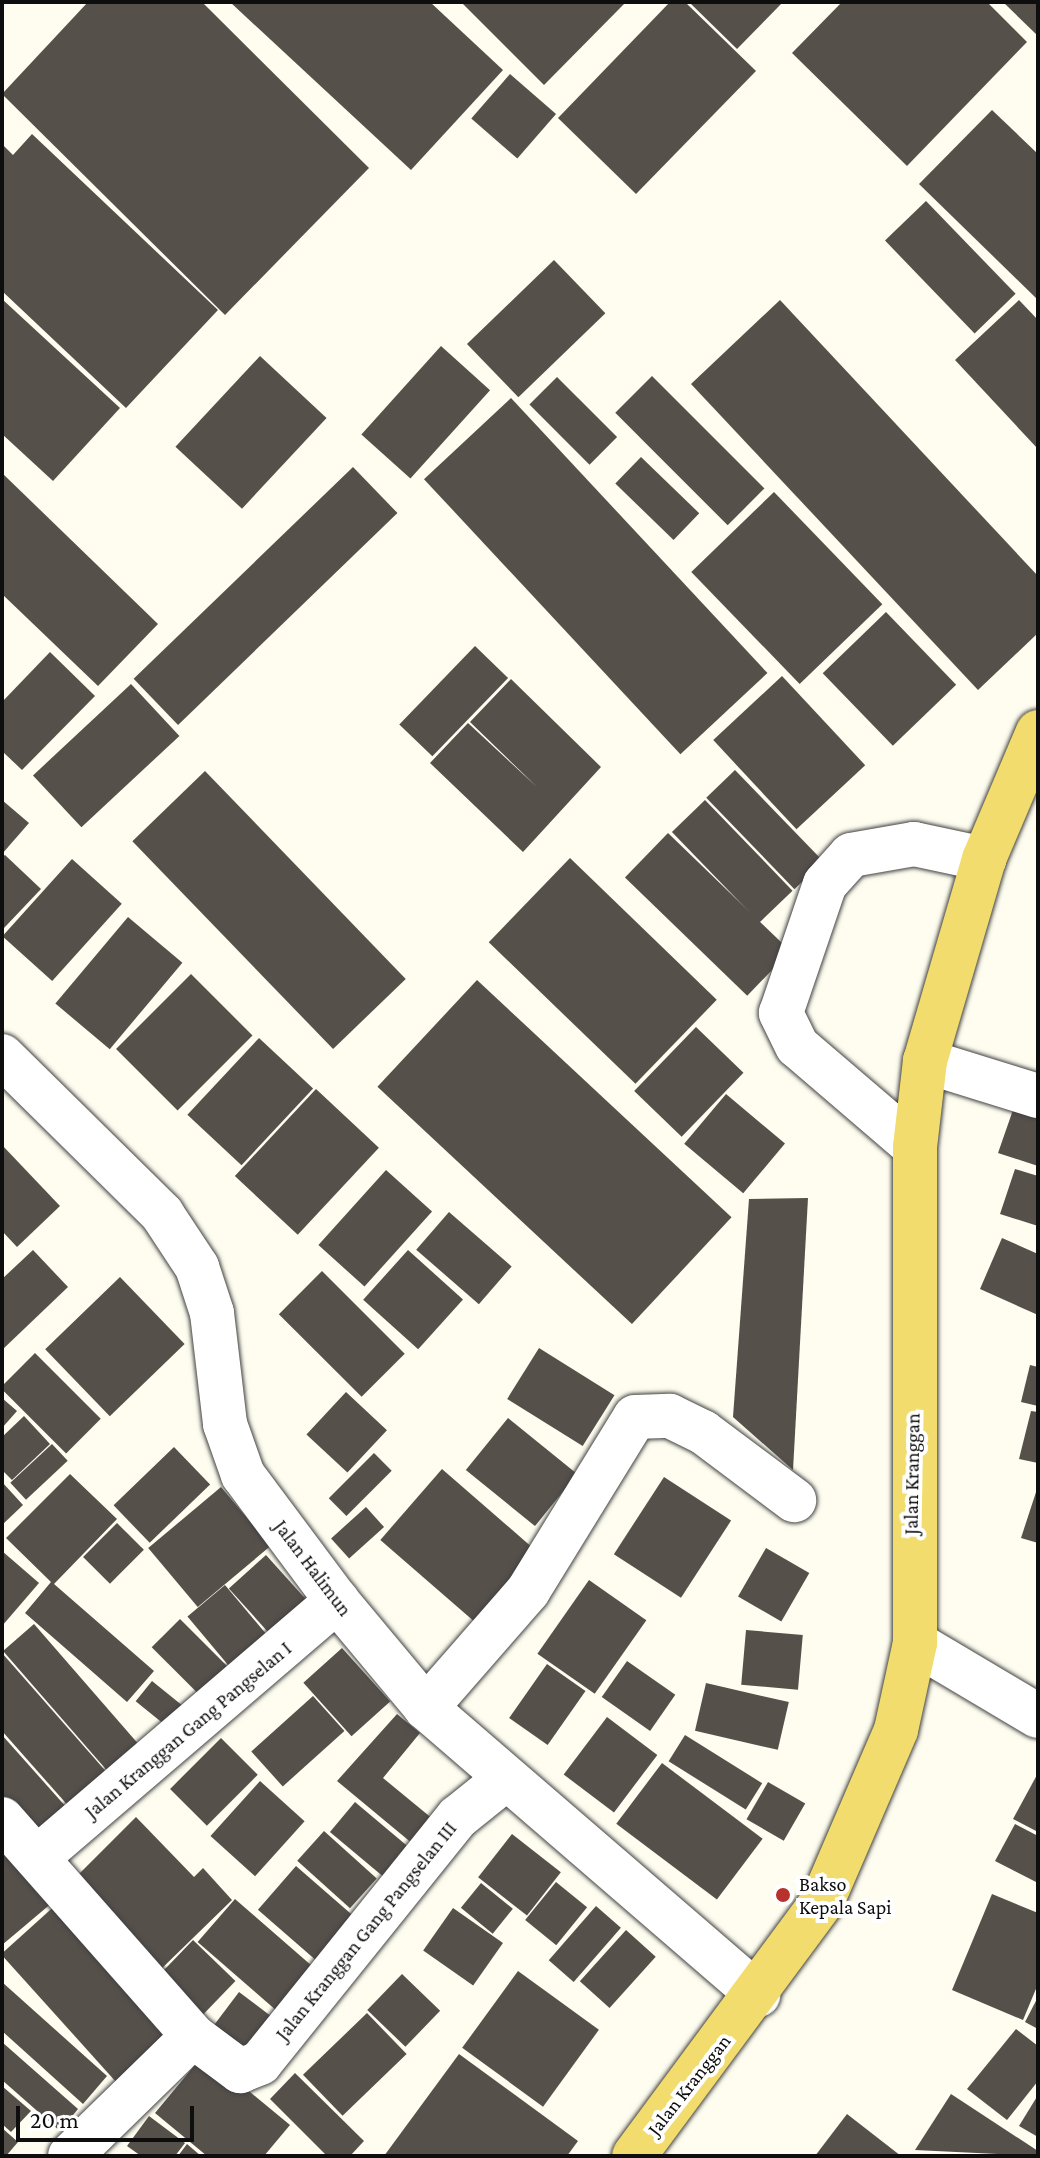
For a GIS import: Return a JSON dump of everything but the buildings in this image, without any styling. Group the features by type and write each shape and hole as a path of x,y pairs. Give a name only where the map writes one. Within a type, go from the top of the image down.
{"main road":[{"name":"Jalan Kranggan","path":"634,2156 758,1995 822,1902 865,1813 896,1730 915,1643 915,1147 925,1061 984,859 1038,732"}],"street":[{"path":"915,1147 797,1046 781,1013 825,884 851,855 914,844 984,859"},
{"name":"Jalan Halimun","path":"2,1056 162,1214 197,1267 212,1313 225,1424 243,1475 337,1601 426,1708 504,1780 758,1995"},
{"path":"925,1061 1038,1096"},
{"path":"426,1708 528,1591 635,1417 670,1416 703,1432 794,1500"},
{"name":"Jalan Kranggan Gang Pangselan I","path":"38,1857 337,1601"},
{"path":"915,1643 1038,1716"},
{"name":"Jalan Kranggan Gang Pangselan III","path":"193,2036 227,2065 240,2071 260,2063 458,1817 504,1780"},
{"path":"2,1819 193,2036 70,2156"}],"place":[{"name":"Bakso Kepala Sapi","path":"783,1895"}]}
